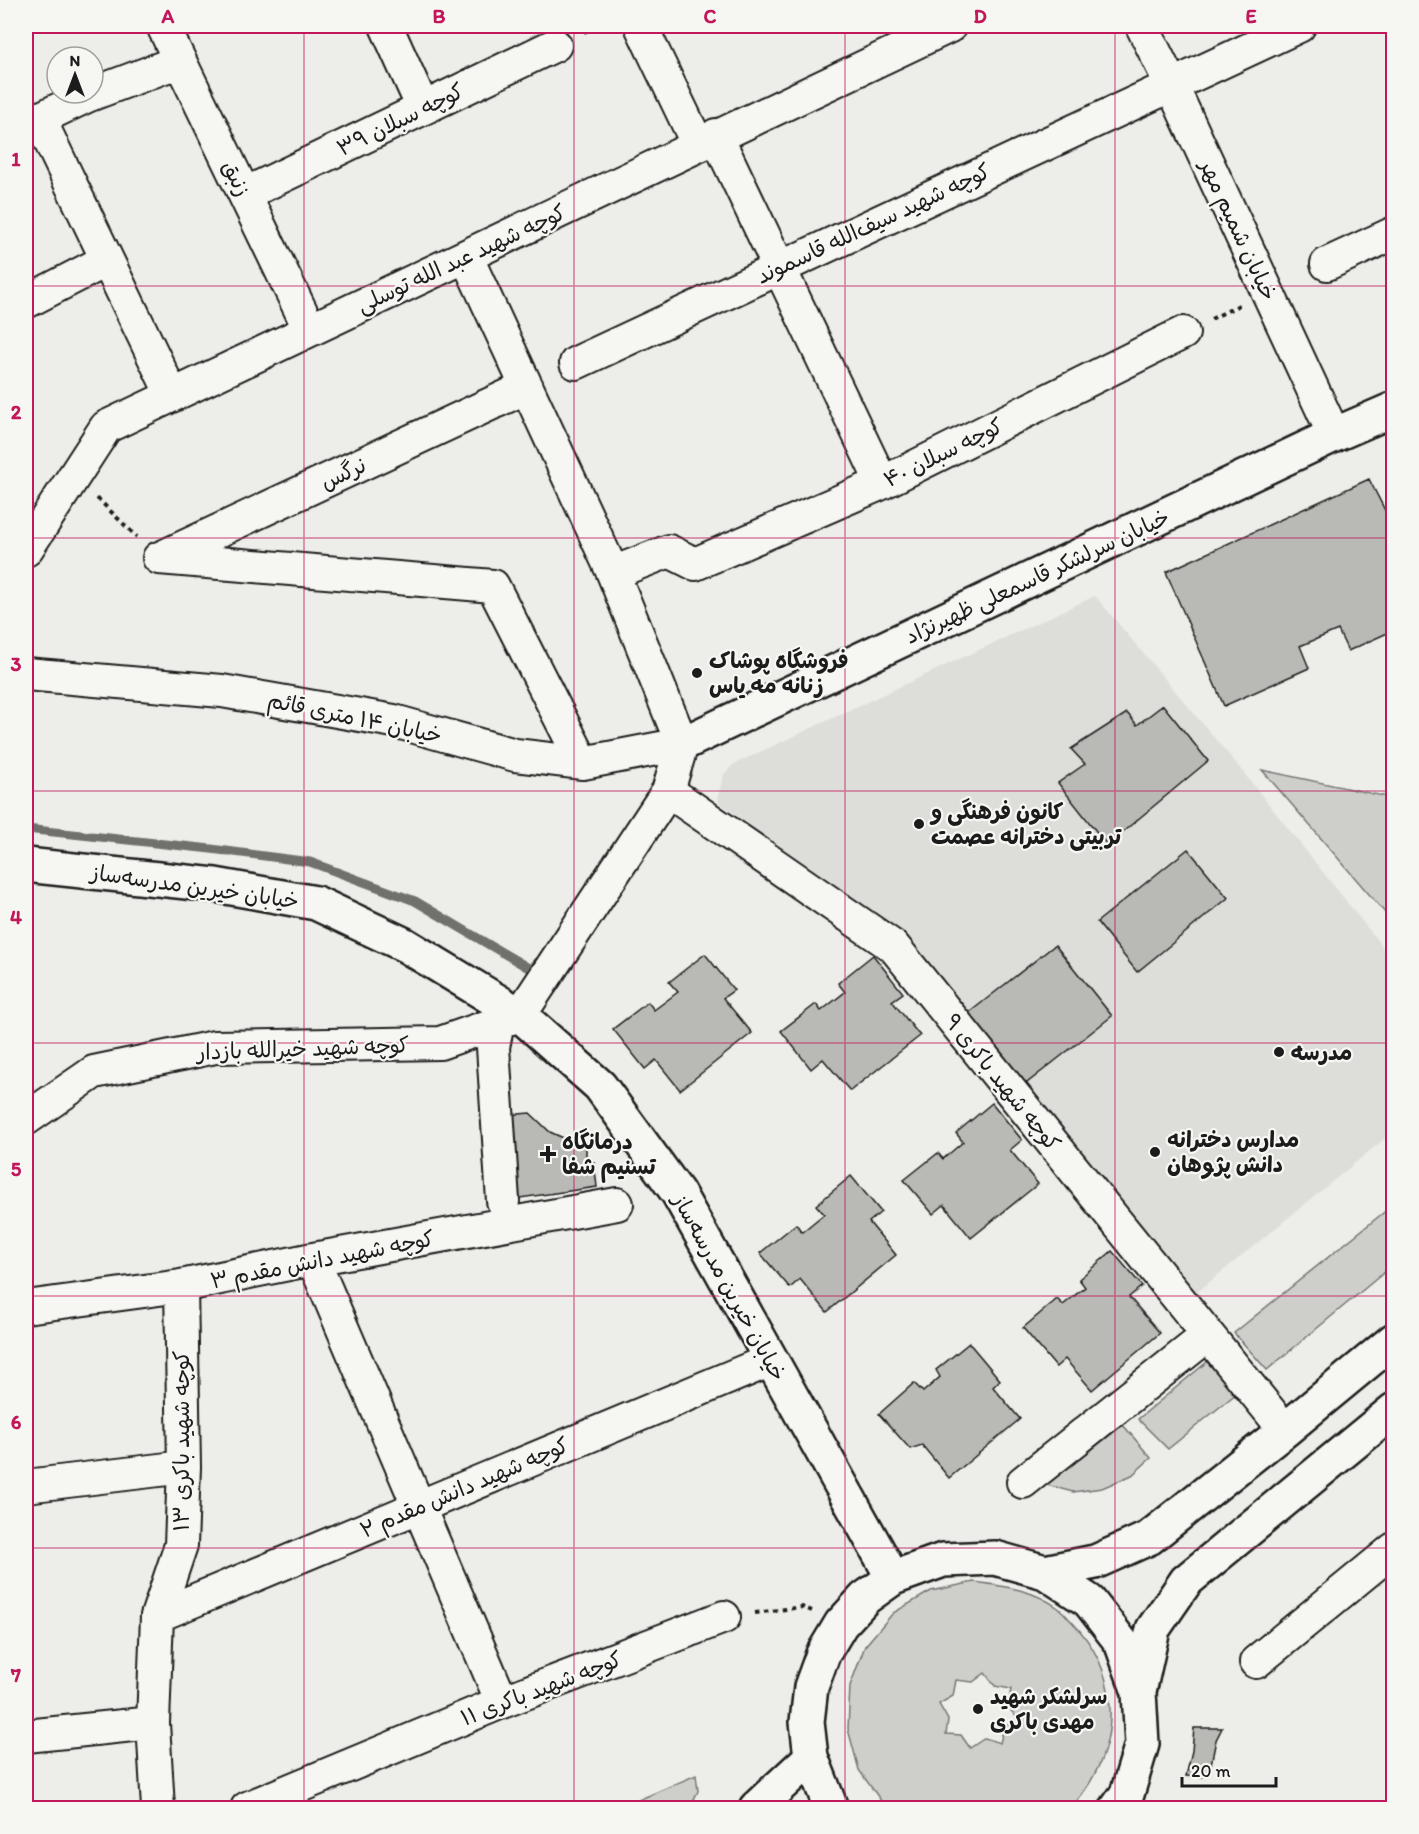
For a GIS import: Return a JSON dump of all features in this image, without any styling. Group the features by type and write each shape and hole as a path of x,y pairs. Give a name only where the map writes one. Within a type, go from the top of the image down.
{"main road":[{"name":"خیابان سرلشکر قاسمعلی ظهیرنژاد","path":"682,744 1334,435 1394,409"},
{"name":"خیابان خیرین مدرسه‌ساز","path":"26,865 215,885 316,903 405,945 600,1086 678,1193 893,1578"},
{"path":"1045,1572 1095,1562 1149,1538 1394,1340"},
{"path":"1117,1809 1127,1794 1142,1744 1139,1692 1153,1629 1186,1581 1394,1410"},
{"path":"831,1809 811,1757 807,1722 812,1687 823,1654 841,1624 865,1598 893,1578 943,1560 984,1558 995,1558 1045,1572 1089,1601 1121,1642 1139,1692"},
{"path":"756,1809 811,1757"}],"street":[{"name":"زنبق","path":"164,26 310,330"},
{"path":"386,26 423,108"},
{"path":"641,26 779,267 882,483"},
{"name":"کوچه شهید عبد الله توسلی","path":"26,550 106,427 950,26"},
{"name":"خیابان شمیم مهر","path":"1142,26 1334,435"},
{"name":"کوچه شهید سیف‌الله قاسموند","path":"576,363 1299,26"},
{"name":"کوچه سبلان ۳۹","path":"245,194 555,45"},
{"path":"172,395 107,260 32,122 87,96 180,61"},
{"path":"1327,264 1394,233"},
{"path":"466,256 613,573 682,744 668,791 509,1019 493,1047 503,1201"},
{"path":"26,302 107,260"},
{"name":"کوچه سبلان ۴۰","path":"613,573 669,551 695,564 882,483 1184,333"},
{"name":"نرگس","path":"159,558 527,387"},
{"path":"159,558 493,586 583,763"},
{"name":"خیابان ۱۴ متری قائم","path":"26,674 222,691 394,721 515,755 583,763 682,744"},
{"name":"کوچه شهید باکری ۹","path":"668,791 894,947 1285,1430"},
{"name":"کوچه شهید خیرالله بازدار","path":"26,1119 94,1072 215,1047 440,1043 509,1019"},
{"name":"کوچه شهید دانش مقدم ۳","path":"26,1307 181,1286 313,1259 617,1204"},
{"path":"313,1259 502,1702"},
{"name":"کوچه شهید باکری ۱۳","path":"158,1809 153,1723 157,1616 181,1545 184,1467 181,1286"},
{"path":"1023,1482 1208,1335"},
{"name":"کوچه شهید دانش مقدم ۲","path":"157,1616 771,1360"},
{"path":"26,1486 184,1467"},
{"path":"1256,1662 1394,1549"},
{"name":"کوچه شهید باکری ۱۱","path":"247,1809 502,1702 724,1617"},
{"path":"26,1736 153,1723"}],"path":[{"path":"1184,333 1267,291"},
{"path":"74,476 159,558"},
{"path":"724,1617 802,1606 841,1624"}],"shaded area":[{"path":"1095,596 1239,767 1393,960 1393,1132 1185,1302 883,927 719,802 718,796 724,774 734,764","holes":["1163,706 1107,845 1058,783 1085,764 1071,749 1127,713 1137,725","1187,849 1228,898 1137,972 1097,922","1055,946 1111,1017 1019,1090"]},
{"path":"1262,770 1393,798 1393,922"},
{"path":"1393,1205 1393,1265 1267,1370 1234,1333"},
{"path":"1207,1362 1237,1393 1168,1449 1138,1419"},
{"path":"1123,1425 1151,1458 1132,1475 1102,1488 1073,1492 1046,1485"},
{"path":"974,1582 1027,1592 1059,1609 1087,1641 1106,1680 1110,1700 1110,1722 1100,1764 1082,1794 1069,1808 888,1808 859,1770 848,1729 850,1686 865,1646 893,1613 931,1591","holes":["985,1673 995,1686 1011,1689 1008,1707 1018,1719 1004,1727 1000,1743 985,1738 970,1748 961,1735 946,1734 948,1720 939,1704 953,1696 956,1680 973,1682"]},
{"path":"696,1775 698,1791 690,1808 620,1808"}],"building":[{"path":"1369,479 1394,528 1394,630 1348,651 1338,630 1300,646 1309,668 1224,706 1166,572"},
{"path":"1163,705 1208,761 1107,845 1058,783 1085,764 1071,749 1127,713 1137,725"},
{"path":"1188,849 1228,898 1137,972 1097,922"},
{"path":"1055,945 1112,1016 1018,1090 961,1019"},
{"path":"705,954 734,990 723,998 752,1033 680,1090 656,1060 645,1069 613,1029 648,1002 654,1010 678,992 669,982"},
{"path":"873,955 903,993 892,1001 920,1036 850,1091 823,1059 811,1069 781,1031 816,1004 821,1011 845,992 838,983"},
{"path":"992,1103 1022,1140 1010,1150 1038,1184 971,1238 944,1205 933,1214 904,1180 938,1153 943,1159 963,1142 956,1133"},
{"name":"درمانگاه تسنیم شفا","path":"530,1113 550,1132 586,1148 586,1161 594,1162 597,1187 513,1199 507,1115"},
{"path":"851,1176 881,1212 869,1222 896,1255 827,1312 800,1279 790,1288 760,1253 796,1224 802,1232 824,1214 816,1205"},
{"path":"1112,1251 1142,1286 1129,1297 1160,1333 1092,1390 1065,1359 1056,1367 1023,1328 1057,1299 1063,1305 1085,1287 1079,1279"},
{"path":"969,1343 1000,1380 993,1387 1020,1419 949,1478 922,1445 910,1449 879,1414 914,1383 923,1392 940,1377 936,1370"},
{"path":"1194,1728 1222,1728 1216,1740 1209,1774 1202,1777 1186,1776 1192,1751"}],"waterway":[{"path":"26,829 310,862 415,901 532,970 537,962"}],"place":[{"name":"فروشگاه پوشاک زنانه مه یاس","path":"697,673"},
{"name":"کانون فرهنگی و تربیتی دخترانه عصمت","path":"919,824"},
{"name":"مدرسه","path":"1279,1052"},
{"name":"مدارس دخترانه دانش پژوهان","path":"1155,1152"},
{"name":"درمانگاه تسنیم شفا","path":"548,1154"},
{"name":"سرلشکر شهید مهدی باکری","path":"978,1709"}]}
